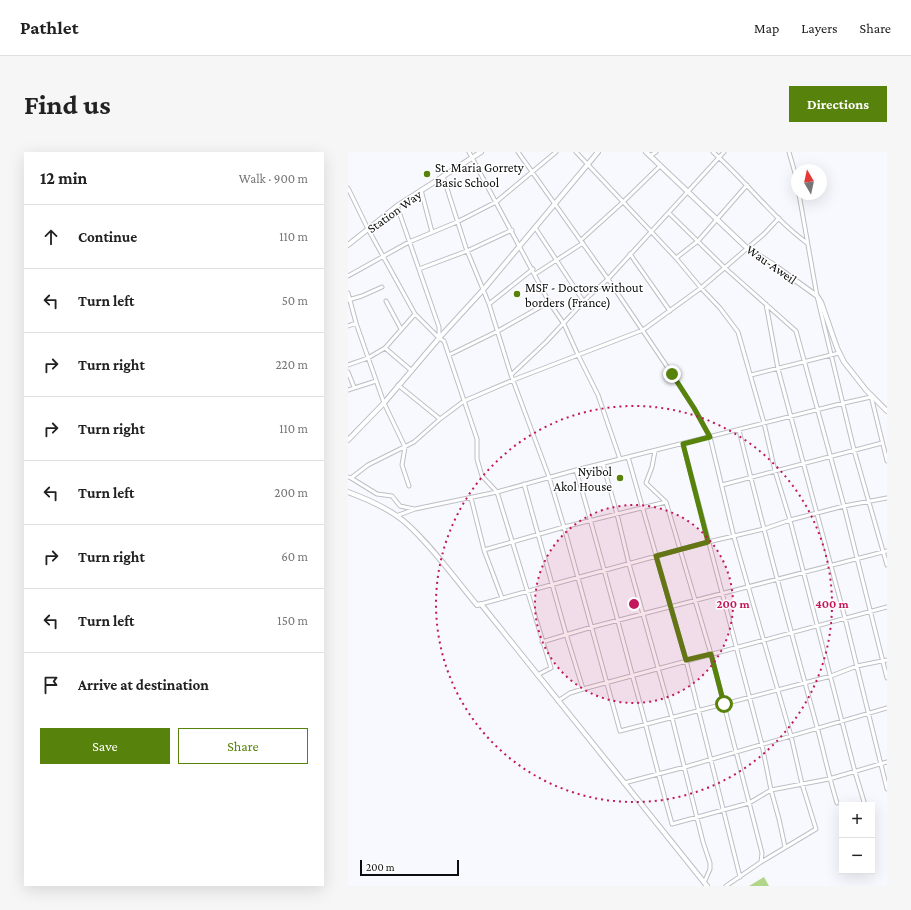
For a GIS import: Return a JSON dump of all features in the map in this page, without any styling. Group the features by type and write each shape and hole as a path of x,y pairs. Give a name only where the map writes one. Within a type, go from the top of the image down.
{"street":[{"path":"469,152 533,269 549,302 564,324 598,395 620,459"},
{"name":"Station Way","path":"348,244 421,190 481,152"},
{"path":"518,152 582,241 643,330 694,408 710,437 734,537 791,736 802,784 816,829 761,862 726,886"},
{"path":"348,276 409,242 457,222 496,202 556,152"},
{"path":"576,152 676,258 736,328 764,423 775,471 790,520 864,802"},
{"path":"348,440 384,403 439,338 536,229 598,152"},
{"name":"Wau-Aweil","path":"646,152 747,248 774,265 817,296 821,302 839,353 844,362 871,396 887,411"},
{"path":"650,156 656,152"},
{"path":"713,152 779,218 807,243"},
{"path":"511,375 608,279 724,152"},
{"path":"789,152 792,164"},
{"path":"535,274 582,241 660,166"},
{"path":"443,176 467,251 489,304 511,375 549,477 620,731 831,676 857,666 887,660"},
{"path":"676,258 698,241 746,185"},
{"path":"348,188 368,229 416,314 439,338 444,341 477,439 477,459 482,476 498,492 550,668 537,675"},
{"path":"421,190 432,232"},
{"path":"800,200 817,296 831,356 844,403 854,450 885,552 887,565"},
{"path":"398,206 439,327 439,338"},
{"path":"669,213 725,268 796,331 844,506 887,678"},
{"path":"415,509 400,506 392,496 377,494 350,478 368,465 414,442 440,419 464,401 513,380 643,330 701,288 768,230 779,218"},
{"path":"536,229 584,302"},
{"path":"419,269 467,251 512,230"},
{"path":"630,254 670,311"},
{"path":"489,304 533,269"},
{"path":"349,299 362,296 382,286"},
{"path":"348,293 356,323 384,403 405,447 402,465 409,486"},
{"path":"386,301 401,329"},
{"path":"449,355 498,331 549,302"},
{"path":"766,304 778,369 832,565 887,788"},
{"path":"348,365 368,358 385,348 416,314"},
{"path":"348,326 356,323"},
{"path":"385,348 412,371"},
{"path":"751,375 839,353"},
{"path":"348,372 354,387"},
{"path":"348,390 376,381"},
{"path":"398,385 440,419"},
{"path":"396,516 415,509 498,492 576,470 871,396 887,461"},
{"path":"739,430 790,632 817,729 829,779 837,803"},
{"path":"722,485 882,443"},
{"path":"683,444 750,697 771,790 780,819 785,847"},
{"path":"655,451 652,467 646,483 666,502 696,600 762,853 761,862"},
{"path":"628,458 686,660 740,877"},
{"path":"603,464 685,767 703,842 710,863 710,869 705,885"},
{"path":"576,470 618,620 672,824 749,802 771,790 829,779 887,762"},
{"path":"524,484 583,689"},
{"path":"348,492 362,497 396,516 407,524 424,541 477,605 708,542 764,529 790,520 844,506 887,498"},
{"path":"471,498 484,550 502,598"},
{"path":"484,550 539,534 666,502"},
{"path":"542,642 618,620 885,552"},
{"path":"481,604 705,885"},
{"path":"558,701 570,693 632,674 887,607"},
{"path":"624,783 710,760 887,708"}],"green space":[{"path":"764,877 769,886 749,886"}],"place":[{"name":"St. Maria Gorrety Basic School","path":"427,174"},
{"name":"MSF - Doctors without borders (France)","path":"517,294"},
{"name":"Nyibol Akol House","path":"620,478"}],"route":[{"path":"672,374 694,408 710,437 683,444 708,542 656,556 686,660 711,654 724,704"}]}
